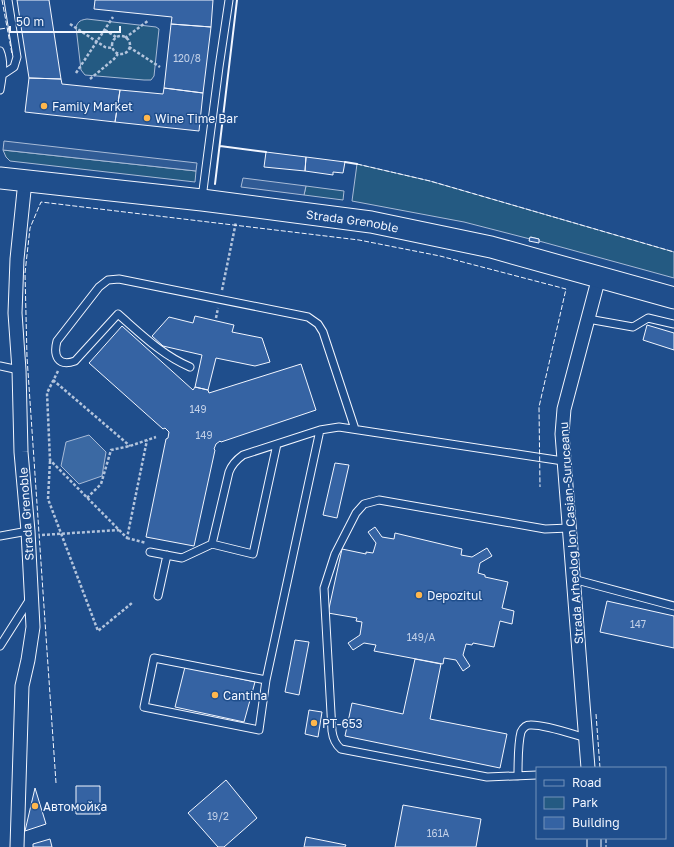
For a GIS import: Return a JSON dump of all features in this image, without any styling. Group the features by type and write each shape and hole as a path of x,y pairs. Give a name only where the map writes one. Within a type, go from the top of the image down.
{"main road":[{"name":"Strada Grenoble","path":"0,178 202,200 371,222 492,247 674,298"}],"street":[{"name":"Strada Grenoble","path":"17,847 22,686 33,627 28,531 21,452 19,370 15,313 16,259 25,181"},
{"name":"Strada Arheolog Ion Casian-Suruceanu","path":"588,767 562,434 564,409 599,278"}],"lane":[{"path":"2,75 14,67 17,57 8,0"},
{"path":"202,200 229,0"},
{"path":"0,51 2,56 0,90"},
{"path":"190,367 177,362 162,352 118,314 75,361 68,364 62,362 57,357 55,350 57,341 100,287 108,280 119,279 308,317 318,324 324,332 355,429"},
{"path":"588,318 633,327 648,318 674,324"},
{"path":"0,366 19,370"},
{"path":"212,544 231,466 235,460 243,455 320,430 339,427 355,429 564,461"},
{"path":"266,680 154,658 144,707 259,730 266,680 320,430"},
{"path":"150,552 182,558 212,544 253,554 277,444"},
{"path":"536,775 487,777 341,749 333,737 332,731 324,588 335,554 356,513 364,504 374,500 545,529 569,528"},
{"path":"0,536 28,531"},
{"path":"158,596 167,555"},
{"path":"573,579 674,606"},
{"path":"0,646 31,597"},
{"path":"518,776 520,738 526,726 532,725 586,738"}],"path":[{"path":"76,73 113,17"},
{"path":"105,30 116,38 125,38 148,20"},
{"path":"70,24 105,47 112,48 118,54 124,54 129,47 129,42 125,38"},
{"path":"112,48 112,42 116,38"},
{"path":"129,47 160,66"},
{"path":"90,79 118,54"},
{"path":"220,299 237,220"},
{"path":"62,362 47,393 50,460 48,499 98,631 132,603"},
{"path":"53,380 130,446"},
{"path":"87,498 102,484 111,450 130,446 156,437"},
{"path":"50,460 127,538 147,440"},
{"path":"41,535 119,530"}],"green space":[{"path":"87,19 156,27 159,29 154,76 151,80 85,75 81,70 76,27 80,21"},
{"path":"3,150 196,171 195,182 10,161 6,157"},
{"path":"357,164 430,181 674,252 674,278 539,241 539,239 531,237 530,239 464,222 352,201"},
{"path":"306,186 344,191 343,200 304,195"}],"shaded area":[{"path":"4,141 197,163 196,171 3,150"},
{"path":"243,178 306,186 304,195 241,187"},
{"path":"89,435 106,452 102,476 79,484 61,466 66,442"}],"building":[{"path":"17,0 49,0 61,79 29,78"},
{"path":"95,0 213,0 211,27 171,24 172,17 94,9"},
{"path":"171,24 211,27 203,93 164,88"},
{"path":"29,78 61,79 62,84 120,90 115,122 25,112"},
{"path":"164,88 203,93 199,131 115,122 120,90 163,94"},
{"path":"266,152 306,157 305,171 264,167"},
{"path":"306,157 345,162 343,173 333,172 333,175 305,171"},
{"path":"530,237 539,239 539,243 529,241"},
{"path":"195,316 234,325 232,332 262,338 270,362 255,366 216,358 208,390 195,387 202,355 163,346 152,336 169,317 193,323"},
{"path":"647,325 674,333 674,350 643,340"},
{"path":"122,326 193,390 195,387 208,390 209,393 301,364 316,410 221,442 220,441 216,444 194,546 146,537 166,439 168,438 169,432 165,428 163,429 89,363"},
{"path":"335,463 349,465 337,518 323,515"},
{"name":"Depozitul","path":"375,527 382,537 394,539 395,533 462,549 461,555 472,557 487,548 492,556 480,563 478,573 485,575 485,577 508,582 502,608 514,611 512,624 500,621 494,647 473,643 472,645 466,644 463,655 470,666 463,671 456,660 444,658 443,664 374,651 376,645 364,643 353,650 348,643 360,635 362,622 356,621 357,618 328,613 342,549 366,554 366,552 373,553 376,543 368,532"},
{"path":"607,601 674,616 674,648 600,632"},
{"path":"295,640 309,642 299,695 285,692"},
{"path":"415,659 441,664 430,719 507,734 500,768 345,736 352,703 403,714"},
{"name":"Cantina","path":"185,667 255,682 244,722 175,707"},
{"name":"PT-653","path":"309,710 322,712 318,737 305,734"},
{"path":"226,780 257,818 224,847 218,847 188,813"},
{"path":"76,786 100,786 100,814 76,814"},
{"name":"Автомойка","path":"35,788 46,824 25,831"},
{"path":"403,805 481,819 476,847 395,847"},
{"path":"306,837 346,845 345,847 304,847"},
{"path":"50,839 52,847 33,847 33,844"}],"fence":[{"path":"2,0 12,54"},
{"path":"0,29 7,28"},
{"path":"357,164 430,181 674,252"},
{"path":"56,783 27,357 25,273 30,228 41,202 359,240 440,256 566,289 539,407 540,487"},
{"path":"596,714 600,767"},
{"path":"606,839 606,847"}],"wall":[{"path":"215,184 237,0"},
{"path":"220,146 266,152"},
{"path":"345,162 357,164"}],"place":[{"name":"Family Market","path":"44,106"},
{"name":"Wine Time Bar","path":"147,118"},
{"name":"Depozitul","path":"419,595"},
{"name":"Cantina","path":"215,695"},
{"name":"PT-653","path":"314,723"},
{"name":"Автомойка","path":"35,806"}]}
